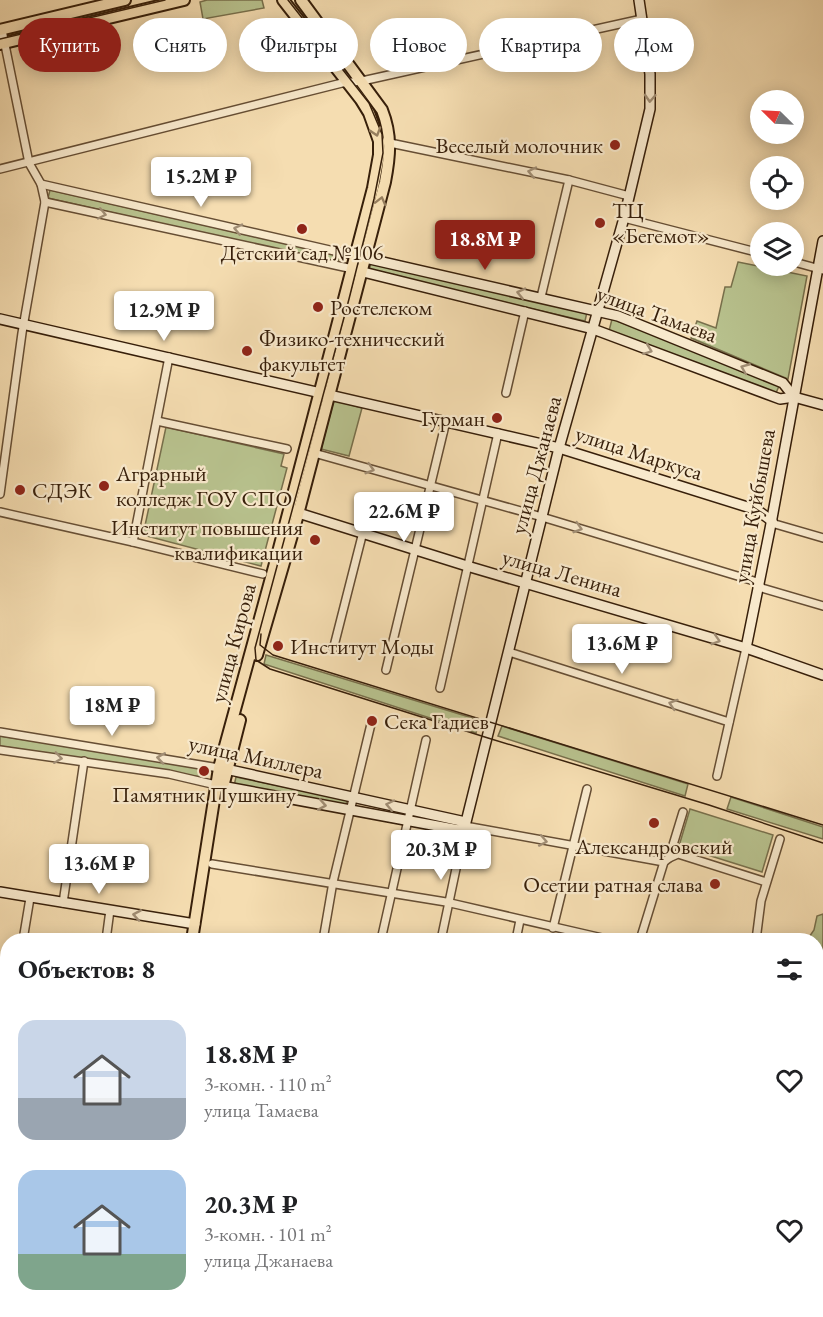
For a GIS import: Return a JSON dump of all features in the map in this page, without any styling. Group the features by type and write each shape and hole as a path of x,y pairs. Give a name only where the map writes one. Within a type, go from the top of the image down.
{"main road":[{"path":"1,30 125,0"},
{"path":"2,44 184,0"},
{"name":"улица Кирова","path":"283,0 369,113 379,141 379,155 361,257"},
{"name":"улица Кирова","path":"195,933 212,864 222,769 294,511 357,270 385,182 390,143 388,127 382,110 301,0"},
{"name":"улица Кирова","path":"294,511 314,453 325,393"},
{"name":"улица Кирова","path":"199,933 220,786"}],"street":[{"name":"улица Джанаева","path":"639,0 642,18"},
{"path":"0,169 347,82 362,81 614,25"},
{"path":"0,494 24,325 45,202 41,184 29,163 2,44 1,30"},
{"name":"улица Джанаева","path":"442,933 465,826 559,448 624,218 651,97 650,72"},
{"path":"390,143 569,180 629,196"},
{"path":"541,297 569,180"},
{"name":"улица Тамаева","path":"41,184 618,315 783,383 794,397"},
{"name":"улица Тамаева","path":"45,202 357,270 525,311 593,329 780,399 794,397 823,405"},
{"path":"624,218 750,250"},
{"name":"улица Куйбышева","path":"717,776 760,585 820,269 823,241"},
{"path":"804,265 820,269"},
{"path":"506,393 525,311"},
{"name":"улица Маркуса","path":"0,319 559,448 751,508 763,513 772,521"},
{"path":"133,542 169,357"},
{"path":"157,421 287,450"},
{"path":"386,670 447,421"},
{"path":"440,688 498,433"},
{"path":"314,453 542,517 754,581 762,588 823,606"},
{"name":"улица Ленина","path":"294,511 467,566 746,648 823,675"},
{"path":"0,512 263,574"},
{"path":"772,521 775,524 823,538"},
{"path":"333,650 363,532"},
{"path":"509,652 729,722"},
{"path":"324,933 352,797 371,724"},
{"name":"улица Миллера","path":"0,732 222,769 411,809 461,821 465,826 572,847 667,860"},
{"path":"383,933 426,740"},
{"name":"улица Миллера","path":"0,750 169,774 220,786 459,830 465,826"},
{"path":"63,903 84,761"},
{"path":"553,928 587,789"},
{"path":"642,933 683,812"},
{"path":"757,933 766,882 780,839"},
{"path":"667,860 678,854 766,882"},
{"path":"212,864 392,892 577,933"},
{"path":"0,892 198,925"},
{"path":"23,933 30,898"},
{"path":"107,933 110,910"},
{"path":"517,933 520,921"}],"green space":[{"path":"262,0 264,8 203,18 200,2"},
{"path":"50,190 340,256 337,264 48,198"},
{"path":"371,262 587,312 585,321 369,271"},
{"path":"738,262 750,264 750,276 807,276 788,379 691,338 697,321 716,328 725,287 731,287"},
{"path":"612,319 780,384 775,395 609,331"},
{"path":"334,400 362,408 349,456 321,449"},
{"path":"166,427 284,454 281,466 287,468 261,566 143,535"},
{"path":"266,655 479,720 476,733 264,664"},
{"path":"502,726 688,784 685,796 498,736"},
{"path":"0,736 202,767 201,777 0,746"},
{"path":"236,777 347,800 346,805 234,786"},
{"path":"731,797 823,827 823,839 727,809"},
{"path":"690,809 773,835 762,872 679,846"},
{"path":"823,914 823,933 812,933 817,916"}],"tram line":[{"path":"0,39 165,0"},
{"path":"288,0 369,103 382,134 383,153 349,299 255,648 256,660 270,669 709,805 823,843"},
{"path":"261,634 260,645 273,655 823,825"}],"place":[{"name":"Веселый молочник","path":"615,145"},
{"name":"ТЦ «Бегемот»","path":"600,223"},
{"name":"Детский сад №106","path":"302,229"},
{"name":"Ростелеком","path":"318,307"},
{"name":"Физико-технический факультет","path":"247,351"},
{"name":"Гурман","path":"497,418"},
{"name":"Аграрный колледж ГОУ СПО","path":"104,486"},
{"name":"СДЭК","path":"20,490"},
{"name":"Институт повышения квалификации","path":"315,540"},
{"name":"Институт Моды","path":"278,646"},
{"name":"Сека Гадиев","path":"372,721"},
{"name":"Памятник Пушкину","path":"204,771"},
{"name":"Александровский","path":"654,823"},
{"name":"Осетии ратная слава","path":"715,884"}]}
